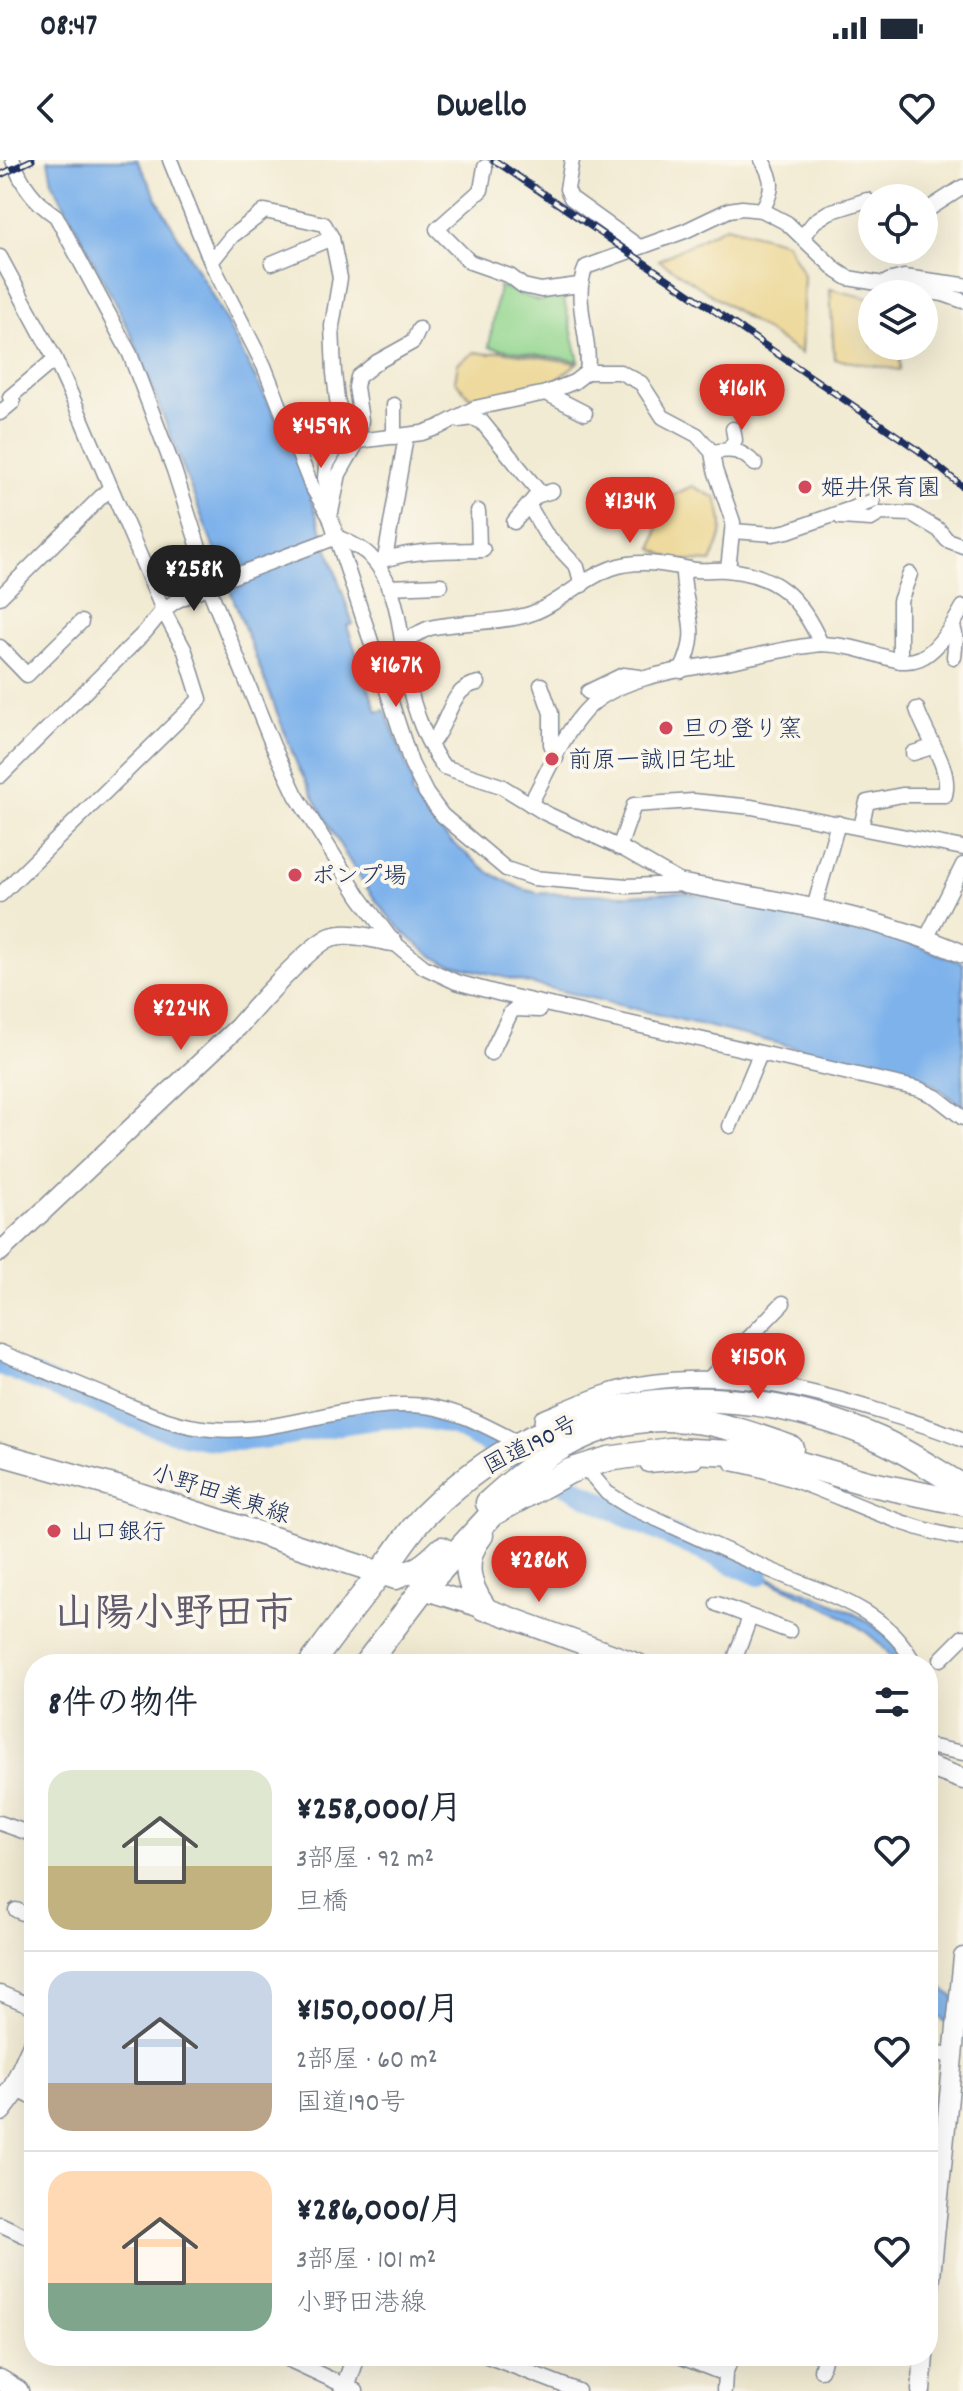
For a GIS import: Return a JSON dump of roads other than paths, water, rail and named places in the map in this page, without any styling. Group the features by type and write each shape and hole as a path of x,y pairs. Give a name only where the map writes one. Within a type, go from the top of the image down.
{"highway":[{"name":"国道190号","path":"318,1654 424,1516 473,1474 595,1413 645,1402 690,1398 747,1401 803,1413 879,1439 961,1497"},
{"path":"535,1481 525,1447 639,1421 703,1422 961,1497"},
{"name":"国道190号","path":"374,1654 423,1589 492,1514 535,1481 581,1470 608,1459 670,1450 727,1451 783,1459 867,1483 961,1497"},
{"path":"380,1572 404,1574 423,1567 483,1507 535,1481"},
{"path":"484,1608 469,1579 469,1556 473,1545 535,1481"},
{"path":"0,2109 24,2090"}],"main road":[{"name":"小野田美東線","path":"0,1454 117,1487 380,1572 423,1589"},
{"path":"423,1589 610,1654"},
{"path":"938,1770 963,1779"},
{"path":"0,2380 18,2391"}],"street":[{"path":"13,160 24,186 56,216 130,354 174,470 211,584 273,746 296,795 359,896 393,942 424,967 456,982 919,1089 936,1097 963,1118"},
{"path":"170,160 211,262 264,366 311,485 330,517 334,538 411,763 426,793 442,815 506,869 533,878 627,886 684,884 814,908 926,939 963,954"},
{"path":"572,160 567,189 571,198 639,247"},
{"path":"762,160 772,176 771,188 762,210"},
{"path":"485,167 481,190 437,229 444,238 470,262 510,276 523,286 541,290 579,285"},
{"path":"938,203 963,187"},
{"path":"802,237 815,221 829,212 858,203"},
{"path":"587,372 589,359 579,285 586,267 685,231 729,210 762,210 787,223 837,271 859,280"},
{"path":"211,262 232,236 265,211 324,224 332,238 340,278 332,326 337,399 354,435"},
{"path":"272,263 332,238"},
{"path":"0,257 55,359 163,610 185,651 200,699 0,895"},
{"path":"894,280 904,277 926,280"},
{"path":"938,282 963,285"},
{"path":"938,293 963,301"},
{"path":"330,517 339,474 361,420 356,387 358,377 377,362 413,342 419,329"},
{"path":"0,413 13,402 10,397 55,359"},
{"path":"445,424 475,408 546,393 574,382 587,372 611,370 632,376 641,383 663,417 697,435 712,452 733,522 728,570"},
{"path":"546,393 585,413"},
{"path":"394,405 400,437 380,561 397,607 408,682 416,711 444,767 501,786 684,884"},
{"path":"354,435 400,437 473,418 482,422 546,492 514,522"},
{"path":"445,424 481,428 490,445"},
{"path":"730,448 735,440 733,429"},
{"path":"712,452 730,448 742,452 755,464"},
{"path":"0,597 110,488"},
{"path":"733,531 773,534 873,501"},
{"path":"529,506 545,533 577,567 582,585"},
{"path":"0,776 145,632 163,610 211,584 334,538 380,561 481,550 478,511"},
{"path":"837,515 871,519 881,513 912,514 939,530 947,540 963,546"},
{"path":"403,640 431,628 526,615 554,603 595,576 623,564 656,563 682,565 690,569 728,570 775,584 802,606 821,644"},
{"path":"681,671 690,652 692,622 683,574 690,569"},
{"path":"900,661 900,601 910,574"},
{"path":"388,587 441,585"},
{"path":"530,804 564,737 594,703 620,687 681,671 821,644 838,644 900,661 922,659 931,654 953,626 963,607"},
{"path":"0,647 27,675 81,622"},
{"path":"953,626 956,638 954,657"},
{"path":"588,692 623,675 636,674 644,679"},
{"path":"431,743 444,726 456,694 469,684 478,683"},
{"path":"541,685 551,713 551,744 556,758"},
{"path":"861,827 867,802 902,795 945,795 948,785 946,771 932,747 917,709"},
{"path":"913,753 932,747"},
{"path":"619,848 634,805 693,801 752,807 963,848"},
{"path":"814,908 838,823"},
{"path":"926,939 963,865"},
{"path":"0,1252 238,1027 261,1000 318,946 331,937 348,935 393,942"},
{"path":"491,1053 515,1009 545,1010 555,1007"},
{"path":"730,1126 760,1054"},
{"path":"710,1378 783,1303"},
{"path":"0,1352 158,1417 210,1429 256,1429 382,1407 426,1406 464,1417 525,1447 542,1418 617,1389 646,1383 710,1378 775,1385 829,1396 963,1440"},
{"path":"581,1470 695,1461 743,1465 780,1473 905,1522 963,1538"},
{"path":"581,1470 607,1493 628,1506 861,1609 898,1640 907,1654"},
{"path":"717,1604 789,1631"},
{"path":"737,1654 750,1617"},
{"path":"941,1659 962,1641"},
{"path":"938,1748 963,1753"},
{"path":"0,1823 24,1831"},
{"path":"16,1910 24,1914"},
{"path":"938,2145 963,1957"},
{"path":"0,1993 24,2003"},
{"path":"938,2052 952,2057"},
{"path":"0,2224 24,2235"},
{"path":"301,2366 348,2390 354,2366"},
{"path":"513,2366 578,2391"},
{"path":"705,2366 725,2374"},
{"path":"724,2391 728,2366"},
{"path":"921,2391 923,2366"}],"water":[{"path":"48,160 137,160 298,460 353,624 347,626 377,712 385,710 414,785 411,793 428,819 490,873 522,889 538,893 627,895 679,892 785,910 907,942 963,963 963,1107 926,1079 445,963 420,947 398,927 359,877 298,767 133,338 52,181"},
{"path":"733,1564 832,1602 857,1615 880,1630 902,1654 888,1654 867,1633 846,1619"},
{"path":"938,1984 963,2005 963,2034 938,2016"}],"waterway":[{"path":"0,1364 150,1424 197,1437 231,1440 259,1438 399,1417 455,1425 624,1515 759,1575"}],"railway":[{"path":"0,175 32,160"},
{"path":"494,160 918,450 963,487"}],"place":[{"name":"姫井保育園","path":"805,487"},
{"name":"旦の登り窯","path":"666,728"},
{"name":"前原一誠旧宅址","path":"552,759"},
{"name":"ポンプ場","path":"295,875"},
{"name":"山口銀行","path":"54,1531"}],"district":[{"name":"山陽小野田市","path":"174,1611"}]}
